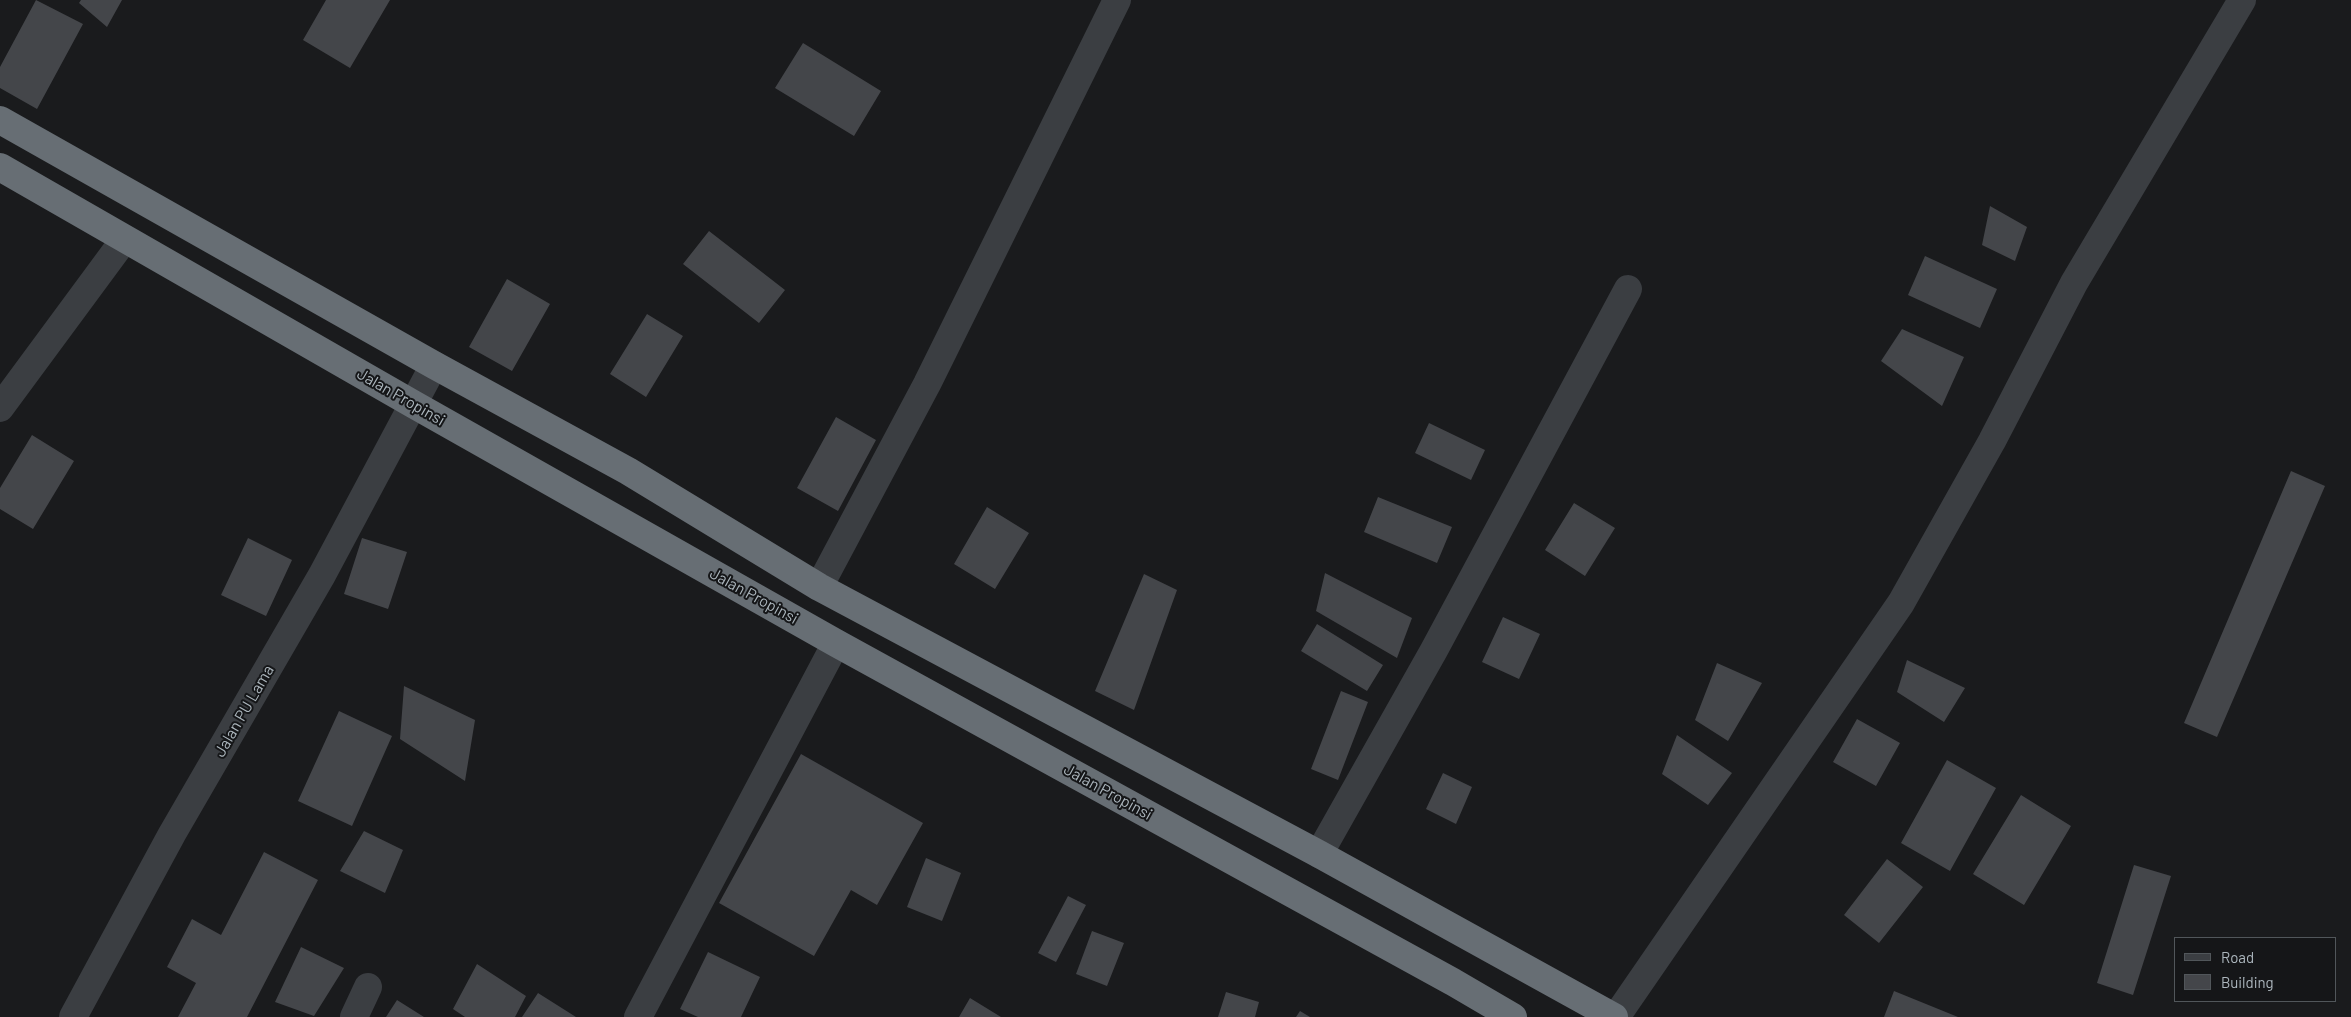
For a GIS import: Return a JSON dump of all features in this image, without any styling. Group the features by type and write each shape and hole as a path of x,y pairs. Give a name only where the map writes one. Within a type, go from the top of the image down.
{"highway":[{"path":"0,120 434,365 628,471 819,587 1320,854 1615,1017"},
{"name":"Jalan Propinsi","path":"0,167 124,240 836,643 1453,982 1513,1017"}],"street":[{"path":"819,587 926,384 1117,0"},
{"path":"1615,1017 1902,603 1992,441 2074,282 2242,0"},
{"path":"0,408 124,240"},
{"path":"1320,854 1434,650 1628,289"},
{"name":"Jalan PU Lama","path":"74,1017 172,834 322,575 434,365"},
{"path":"646,1014 836,643"},
{"path":"354,1017 368,987"}],"building":[{"path":"36,0 83,24 37,109 0,88 0,67"},
{"path":"81,0 122,0 107,27 79,3"},
{"path":"326,0 390,0 350,68 303,40"},
{"path":"803,43 881,91 854,136 775,88"},
{"path":"1990,206 2027,227 2015,261 1982,245"},
{"path":"709,231 785,290 759,323 683,264"},
{"path":"1925,256 1997,289 1980,328 1908,295"},
{"path":"507,279 550,304 512,371 469,347"},
{"path":"647,314 683,336 646,397 610,374"},
{"path":"1902,329 1964,357 1942,406 1881,361"},
{"path":"836,417 876,440 838,511 797,488"},
{"path":"1429,423 1485,450 1471,480 1415,453"},
{"path":"32,435 74,461 33,529 0,509 0,488"},
{"path":"2291,471 2325,486 2217,737 2184,723"},
{"path":"1378,497 1452,527 1437,563 1364,532"},
{"path":"1574,503 1615,528 1585,576 1545,550"},
{"path":"987,507 1029,533 995,589 954,564"},
{"path":"248,538 292,560 266,616 221,595"},
{"path":"362,538 407,552 388,609 344,594"},
{"path":"1325,573 1412,618 1397,658 1316,611"},
{"path":"1144,574 1177,590 1134,710 1095,691"},
{"path":"1503,617 1540,634 1519,679 1482,662"},
{"path":"1317,624 1383,665 1367,691 1301,651"},
{"path":"1907,660 1965,688 1944,722 1897,692"},
{"path":"1717,663 1762,683 1728,741 1695,720"},
{"path":"404,686 475,720 465,781 400,739"},
{"path":"1341,691 1368,702 1338,780 1311,769"},
{"path":"339,711 392,736 352,826 298,801"},
{"path":"1857,719 1900,743 1876,786 1833,762"},
{"path":"1677,735 1732,773 1708,805 1662,774"},
{"path":"801,754 923,823 877,905 851,890 814,956 719,903"},
{"path":"1947,760 1996,788 1950,871 1901,843"},
{"path":"1443,773 1472,787 1456,824 1426,809"},
{"path":"2021,795 2071,826 2024,905 1973,874"},
{"path":"364,831 403,850 385,893 340,871"},
{"path":"264,852 318,880 247,1017 178,1017 196,983 167,967 192,919 221,935"},
{"path":"926,858 961,873 942,921 907,907"},
{"path":"1887,859 1923,887 1879,943 1844,915"},
{"path":"2134,865 2171,876 2133,995 2097,983"},
{"path":"1068,896 1086,905 1056,962 1038,953"},
{"path":"1092,931 1124,943 1107,986 1076,974"},
{"path":"301,947 344,968 314,1016 275,1002"},
{"path":"708,952 760,977 741,1017 698,1017 680,1009"},
{"path":"477,964 526,996 515,1017 465,1017 453,1009"},
{"path":"1894,991 1958,1017 1884,1017"},
{"path":"1226,992 1259,1002 1255,1017 1218,1017"},
{"path":"538,993 576,1017 522,1017"},
{"path":"970,998 1001,1017 959,1017"},
{"path":"397,1000 424,1017 386,1017"},
{"path":"1300,1011 1310,1017 1296,1017"}]}
